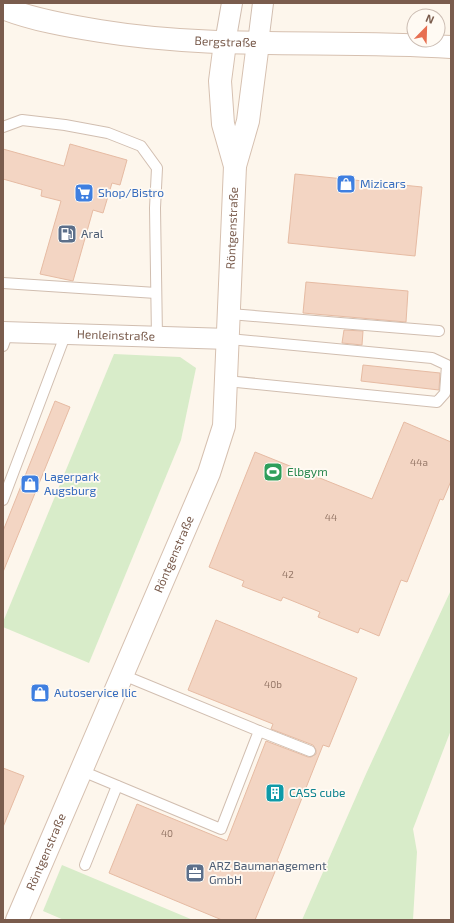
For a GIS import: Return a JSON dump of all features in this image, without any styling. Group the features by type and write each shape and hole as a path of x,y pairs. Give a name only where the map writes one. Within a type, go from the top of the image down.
{"street":[{"path":"225,43 232,3"},
{"path":"258,43 263,3"},
{"name":"Bergstraße","path":"3,8 68,26 131,36 225,43 398,44 451,47"},
{"name":"Röntgenstraße","path":"225,43 220,81 223,124 235,166"},
{"name":"Röntgenstraße","path":"18,920 209,473 224,426 229,339 235,166 248,121 258,43"},
{"name":"Henleinstraße","path":"5,337 66,333 229,339"}],"lane":[{"path":"3,127 22,120 65,125 108,133 141,146 157,168 155,208 157,337"},
{"path":"3,283 156,293"},
{"path":"230,314 439,332"},
{"path":"3,500 66,333"},
{"path":"227,381 437,402 445,393 447,365 432,358 229,339"},
{"path":"123,675 310,751"},
{"path":"82,771 221,829 259,731"},
{"path":"85,865 117,786"}],"green space":[{"path":"114,354 180,357 196,368 181,440 89,663 3,627 3,622"},
{"path":"451,590 451,730 413,829 417,852 413,920 302,920 366,774"},
{"path":"62,865 193,920 64,920 43,911"}],"building":[{"path":"70,144 127,160 120,185 112,183 103,213 93,210 73,281 40,274 61,201 41,196 42,190 3,179 3,149 64,166"},
{"path":"295,174 422,187 415,256 288,243"},
{"path":"306,282 408,291 406,322 303,313"},
{"path":"344,330 363,331 362,345 342,343"},
{"path":"363,365 440,373 439,390 361,381"},
{"path":"55,401 70,407 3,572 3,531"},
{"path":"404,422 451,442 451,481 443,500 440,499 407,582 401,580 379,636 360,628 358,633 318,617 320,612 283,597 281,601 242,586 244,581 209,567 255,452 372,499"},
{"path":"216,620 357,678 329,747 323,745 277,861 279,862 255,920 222,920 109,873 137,804 227,841 266,741 308,757 316,754 316,750 313,745 271,729 273,724 188,690"},
{"path":"3,768 24,776 3,827"}],"place":[{"name":"Mizicars","path":"346,184"},
{"name":"Shop/Bistro","path":"84,193"},
{"name":"Aral","path":"67,234"},
{"name":"Elbgym","path":"273,472"},
{"name":"Lagerpark Augsburg","path":"30,484"},
{"name":"Autoservice Ilic","path":"40,693"},
{"name":"CASS cube","path":"275,793"},
{"name":"ARZ Baumanagement GmbH","path":"195,873"}]}
